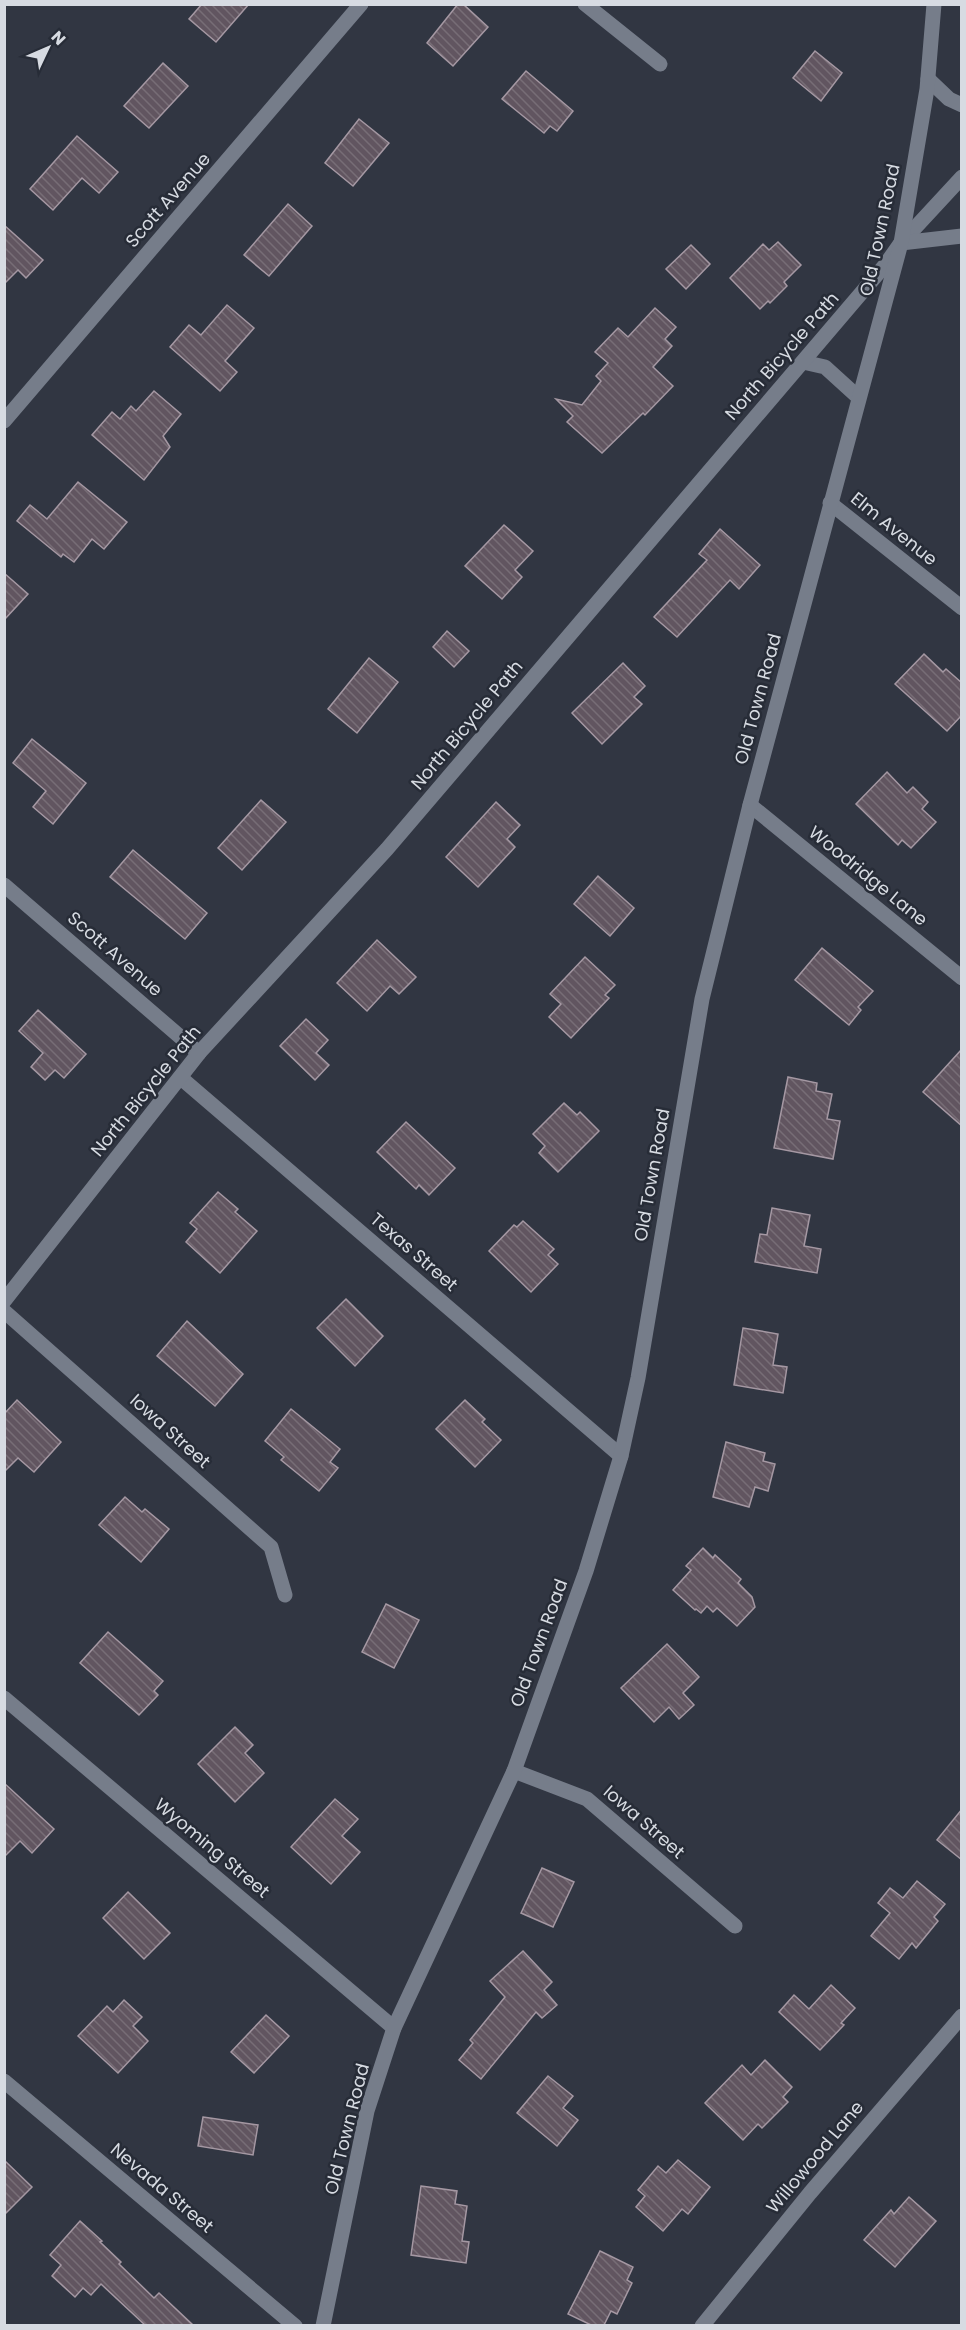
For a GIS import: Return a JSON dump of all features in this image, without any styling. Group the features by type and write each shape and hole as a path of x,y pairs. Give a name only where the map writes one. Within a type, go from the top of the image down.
{"street":[{"name":"Scott Avenue","path":"4,421 361,4"},
{"path":"585,4 660,64"},
{"name":"Old Town Road","path":"322,2325 367,2111 394,2028 514,1771 586,1571 621,1456 638,1378 702,999 750,805 901,243 928,79 934,4"},
{"path":"928,79 949,99 962,105"},
{"name":"North Bicycle Path","path":"4,1301 199,1053 387,849 886,264 901,243 962,177"},
{"path":"901,243 962,236"},
{"path":"802,362 825,367 858,397"},
{"name":"Elm Avenue","path":"830,503 962,608"},
{"name":"Woodridge Lane","path":"750,805 962,978"},
{"name":"Scott Avenue","path":"4,885 199,1053"},
{"name":"Texas Street","path":"181,1078 621,1456"},
{"name":"Iowa Street","path":"4,1311 271,1547 285,1595"},
{"name":"Wyoming Street","path":"4,1698 394,2028"},
{"name":"Iowa Street","path":"514,1771 587,1799 735,1926"},
{"name":"Willowood Lane","path":"702,2325 810,2193 962,2016"},
{"name":"Nevada Street","path":"4,2081 295,2325"}],"building":[{"path":"202,4 249,4 216,42 189,19"},
{"path":"458,4 463,4 488,27 453,66 427,43"},
{"path":"815,51 842,73 821,101 793,78"},
{"path":"163,63 188,86 149,128 124,106"},
{"path":"526,71 573,111 557,131 550,126 544,133 502,99"},
{"path":"359,119 389,143 353,186 325,163"},
{"path":"77,136 118,172 99,193 82,178 53,210 30,189"},
{"path":"288,204 312,226 269,276 244,255"},
{"path":"4,225 43,260 26,278 18,270 4,284"},
{"path":"778,242 801,265 784,282 787,286 770,303 768,301 760,309 730,278 763,244 769,250"},
{"path":"691,245 710,264 686,289 666,269"},
{"path":"227,305 254,328 225,361 237,372 220,391 170,347 189,325 201,335"},
{"path":"655,308 676,327 665,339 672,346 653,367 673,386 645,415 643,413 602,453 567,422 573,416 556,399 582,405 601,381 596,376 608,363 595,352 618,328 628,337"},
{"path":"154,391 181,414 163,436 170,447 144,480 92,435 112,412 120,419 131,406 136,411"},
{"path":"78,482 127,522 104,549 92,539 74,562 63,554 61,557 17,521 30,505 47,519"},
{"path":"504,525 533,551 515,570 522,577 502,599 465,566"},
{"path":"720,529 760,565 739,589 730,580 677,637 654,617 707,560 699,554"},
{"path":"4,573 28,594 4,620"},
{"path":"447,631 469,651 454,667 433,647"},
{"path":"924,654 943,672 946,669 962,683 962,715 947,731 895,684"},
{"path":"369,658 398,682 357,733 328,709"},
{"path":"623,663 645,686 634,697 642,704 602,744 572,713"},
{"path":"32,739 86,783 53,824 33,807 46,791 13,763"},
{"path":"887,772 907,793 913,787 928,802 922,809 936,822 911,848 902,840 898,845 856,804"},
{"path":"261,800 286,822 242,870 218,848"},
{"path":"496,802 520,825 507,839 515,847 478,887 446,857"},
{"path":"133,850 207,913 185,939 110,877"},
{"path":"598,876 634,908 610,936 574,904"},
{"path":"377,940 416,977 399,994 390,986 367,1011 337,983"},
{"path":"822,948 873,991 858,1007 861,1010 849,1025 795,980"},
{"path":"585,957 615,985 605,995 609,998 571,1038 549,1017 561,1004 550,994"},
{"path":"38,1010 86,1054 64,1078 55,1070 45,1080 31,1067 43,1053 19,1031"},
{"path":"306,1019 328,1040 316,1053 329,1065 315,1080 280,1046"},
{"path":"962,1049 962,1126 923,1092"},
{"path":"788,1077 817,1083 816,1091 832,1094 827,1119 840,1121 833,1159 774,1148"},
{"path":"564,1103 577,1115 580,1112 599,1131 558,1172 539,1153 545,1146 533,1134"},
{"path":"406,1122 455,1168 429,1195 419,1185 416,1189 377,1152"},
{"path":"218,1192 238,1209 235,1212 257,1231 220,1273 186,1242 197,1229 190,1223"},
{"path":"772,1208 810,1215 804,1246 821,1249 817,1273 755,1262 760,1234 767,1235"},
{"path":"523,1221 554,1249 548,1255 558,1264 531,1292 489,1251 514,1225 517,1227"},
{"path":"346,1299 383,1336 355,1366 317,1328"},
{"path":"187,1321 243,1374 215,1406 157,1356"},
{"path":"743,1328 778,1334 773,1365 787,1367 783,1393 734,1385"},
{"path":"17,1400 61,1442 34,1472 18,1458 4,1472 4,1414"},
{"path":"465,1400 485,1419 482,1422 501,1440 475,1467 436,1429"},
{"path":"291,1409 340,1449 330,1462 338,1468 319,1491 281,1460 284,1457 265,1441"},
{"path":"726,1442 765,1453 763,1461 775,1464 768,1491 755,1487 749,1507 713,1497"},
{"path":"125,1497 142,1512 145,1509 169,1529 141,1562 99,1525"},
{"path":"703,1548 713,1558 715,1555 741,1579 738,1583 752,1597 755,1607 737,1626 717,1608 713,1612 707,1606 701,1613 695,1610 673,1590 691,1570 686,1566"},
{"path":"386,1604 419,1620 394,1668 362,1652"},
{"path":"108,1632 163,1681 154,1691 158,1695 139,1715 80,1663"},
{"path":"667,1644 699,1677 683,1693 694,1705 679,1719 669,1707 654,1722 621,1688"},
{"path":"235,1727 253,1745 245,1753 264,1773 235,1802 198,1764"},
{"path":"4,1783 54,1829 32,1853 20,1841 4,1857"},
{"path":"335,1799 358,1819 342,1836 360,1852 331,1884 291,1847"},
{"path":"962,1809 962,1860 937,1840"},
{"path":"542,1868 574,1882 553,1927 521,1913"},
{"path":"917,1881 945,1904 934,1917 938,1921 916,1948 912,1943 899,1959 871,1936 890,1913 878,1903 890,1888 903,1898"},
{"path":"128,1892 170,1933 144,1959 103,1918"},
{"path":"523,1951 552,1982 544,1990 557,2005 542,2018 536,2012 481,2079 459,2060 473,2043 470,2040 505,1997 490,1981"},
{"path":"831,1985 855,2008 841,2023 844,2025 820,2050 779,2012 794,1995 809,2009"},
{"path":"124,2000 142,2017 133,2026 148,2041 118,2073 78,2036 107,2006 113,2012"},
{"path":"266,2015 289,2036 254,2073 231,2052"},
{"path":"765,2060 792,2087 783,2097 788,2102 762,2128 758,2124 743,2140 705,2103 742,2065 751,2075"},
{"path":"548,2076 573,2096 563,2108 578,2120 557,2146 517,2113"},
{"path":"203,2117 258,2125 253,2155 198,2146"},
{"path":"4,2160 32,2187 4,2215"},
{"path":"678,2160 710,2187 688,2214 682,2209 663,2231 636,2207 645,2196 638,2190 658,2166 666,2173"},
{"path":"421,2186 457,2191 455,2204 467,2206 462,2241 469,2242 466,2263 411,2255"},
{"path":"909,2197 936,2221 895,2267 864,2240 891,2210 894,2214"},
{"path":"80,2221 102,2241 100,2242 121,2262 119,2264 154,2298 159,2293 193,2325 145,2325 101,2284 91,2295 83,2288 75,2297 52,2276 61,2265 50,2255"},
{"path":"600,2251 633,2267 627,2280 632,2283 617,2314 611,2311 604,2325 591,2325 568,2314"}]}
